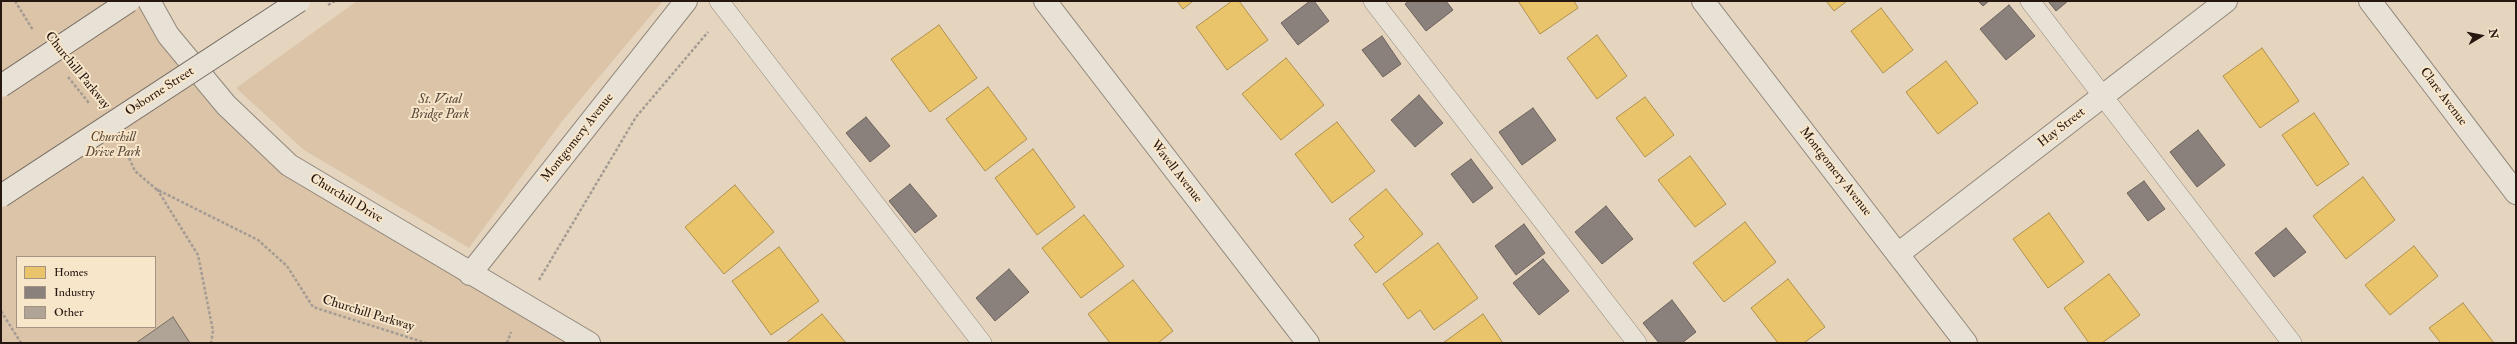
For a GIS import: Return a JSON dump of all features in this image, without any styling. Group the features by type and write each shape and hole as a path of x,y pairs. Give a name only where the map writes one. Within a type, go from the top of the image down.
{"street":[{"path":"1,86 129,1"},
{"name":"Churchill Drive","path":"149,1 168,35 226,105 289,165 470,274 589,343"},
{"name":"Osborne Street","path":"1,196 299,1"},
{"name":"Montgomery Avenue","path":"470,274 686,1"},
{"name":"Wavell Avenue","path":"1045,1 1308,343"},
{"name":"Montgomery Avenue","path":"1703,1 1966,343"},
{"name":"Hay Street","path":"1898,254 2226,1"},
{"name":"Clare Avenue","path":"2370,1 2516,193"}],"lane":[{"path":"1374,1 1637,343"},
{"path":"2030,1 2292,343"},
{"path":"723,6 982,343"}],"path":[{"name":"Churchill Parkway","path":"15,1 34,32"},
{"path":"326,6 334,1"},
{"path":"507,343 524,305 636,117 723,6"},
{"name":"Churchill Parkway","path":"65,73 94,108"},
{"name":"Churchill Parkway","path":"122,143 136,171 156,189 258,240 287,266 313,307 426,343"},
{"name":"Churchill Parkway","path":"156,189 198,255 213,331 211,343"},
{"path":"1,311 21,343"}],"green space":[{"name":"Churchill Drive Park","path":"1,1 149,1 289,165 589,343 1,343"},
{"name":"St. Vital Bridge Park","path":"357,1 663,1 563,120 469,248 304,150 236,88"}],"building: Homes":[{"path":"1177,1 1193,1 1183,9"},
{"path":"1232,1 1239,1 1268,40 1227,70 1196,27"},
{"path":"1518,1 1574,1 1578,8 1540,34"},
{"path":"1826,1 1847,1 1834,11"},
{"path":"1881,8 1913,50 1883,73 1851,31"},
{"path":"939,25 977,78 930,112 891,59"},
{"path":"1597,35 1627,76 1597,99 1567,58"},
{"path":"2262,48 2299,101 2260,128 2223,76"},
{"path":"1286,58 1324,105 1281,140 1242,94"},
{"path":"1946,61 1978,103 1938,134 1906,92"},
{"path":"988,87 1027,139 985,171 946,119"},
{"path":"1645,97 1674,135 1645,157 1616,118"},
{"path":"2314,113 2349,164 2317,186 2282,135"},
{"path":"1337,122 1375,171 1332,203 1295,154"},
{"path":"1033,149 1075,207 1037,235 995,178"},
{"path":"1690,156 1726,204 1695,227 1658,180"},
{"path":"2363,177 2395,220 2346,259 2313,216"},
{"path":"735,185 774,232 724,274 685,227"},
{"path":"1386,189 1423,234 1376,273 1354,245 1364,237 1349,219"},
{"path":"2049,213 2084,262 2048,288 2013,239"},
{"path":"1084,215 1124,266 1081,298 1042,248"},
{"path":"1745,222 1776,262 1724,302 1693,263"},
{"path":"1438,243 1478,298 1434,330 1420,310 1408,319 1383,284"},
{"path":"2414,246 2438,276 2390,315 2365,285"},
{"path":"779,247 819,301 771,335 732,281"},
{"path":"2109,274 2140,315 2102,343 2089,343 2064,308"},
{"path":"1788,279 1825,327 1804,343 1778,343 1751,308"},
{"path":"1133,280 1173,331 1158,343 1110,343 1088,314"},
{"path":"2463,303 2494,343 2441,343 2429,328"},
{"path":"822,314 846,343 786,343"},
{"path":"1483,314 1503,343 1443,343"}],"building: Industry":[{"path":"1310,1 1314,1 1329,21 1298,45 1281,23"},
{"path":"1409,1 1446,1 1453,10 1426,31 1405,4"},
{"path":"1978,1 1989,1 1983,6"},
{"path":"2048,1 2068,1 2056,11"},
{"path":"2009,5 2035,36 2006,60 1980,29"},
{"path":"1382,36 1401,64 1383,77 1362,50"},
{"path":"1419,95 1443,123 1415,147 1391,120"},
{"path":"1533,108 1556,140 1522,165 1499,132"},
{"path":"866,117 890,146 870,162 846,133"},
{"path":"2198,130 2225,165 2197,187 2170,152"},
{"path":"1471,159 1493,188 1473,203 1451,174"},
{"path":"2144,181 2165,209 2148,221 2127,193"},
{"path":"910,184 937,216 915,233 889,201"},
{"path":"1606,206 1633,239 1602,264 1575,232"},
{"path":"1524,224 1545,253 1516,275 1495,246"},
{"path":"2286,228 2306,252 2274,277 2255,253"},
{"path":"1543,259 1569,291 1539,315 1513,283"},
{"path":"1009,269 1029,292 995,321 976,298"},
{"path":"1672,300 1696,332 1682,343 1659,343 1643,323"}],"building: Other":[{"path":"173,317 190,343 136,343"}]}
